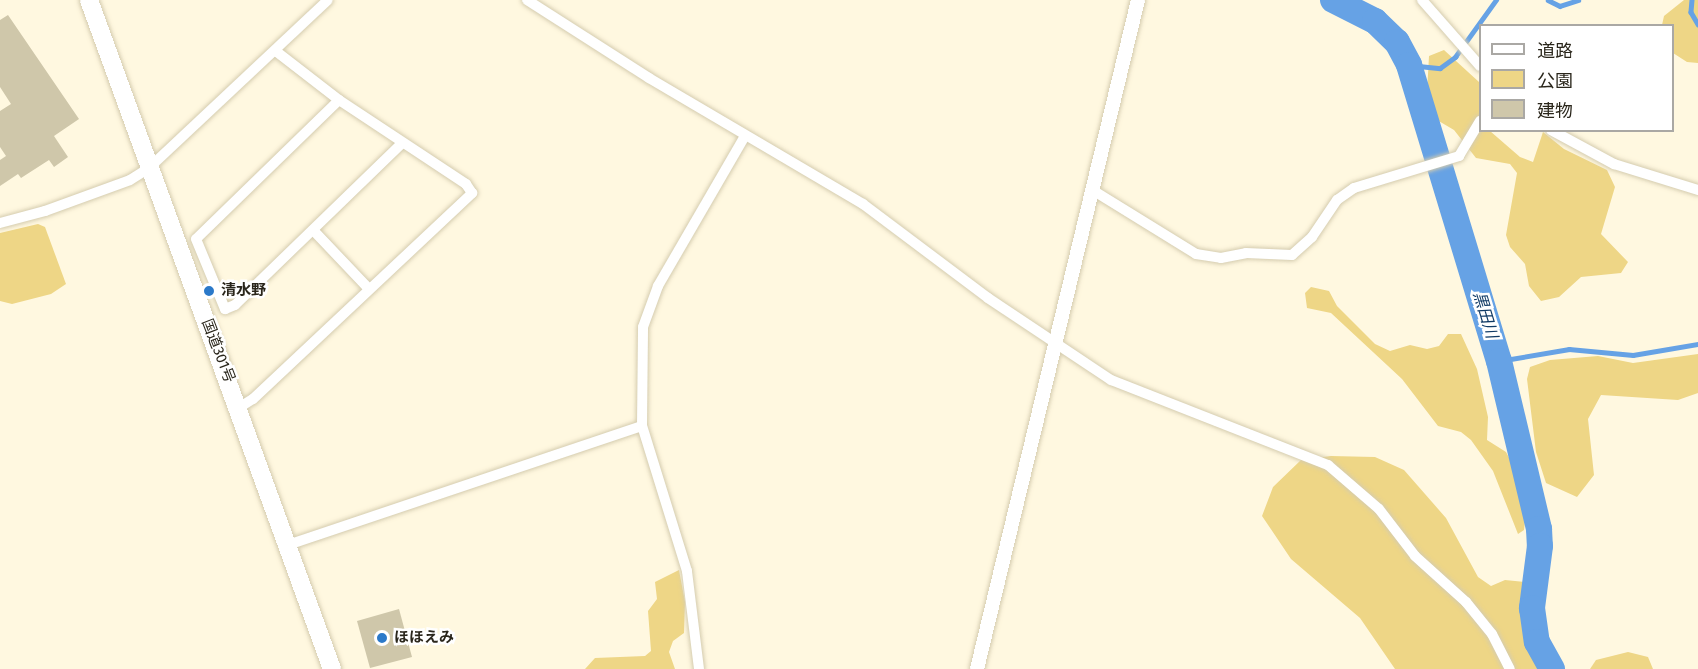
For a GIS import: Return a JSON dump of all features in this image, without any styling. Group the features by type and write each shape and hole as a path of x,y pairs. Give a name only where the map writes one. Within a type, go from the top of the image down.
{"highway":[{"name":"国道301号","path":"89,0 149,168 240,406 332,669"}],"street":[{"path":"0,223 45,211 130,180 149,168 276,52 328,0"},
{"path":"528,0 745,136 863,204 988,298 1058,342 1111,380 1144,395 1294,448 1342,475 1379,509 1415,556 1466,602 1492,634 1509,669"},
{"path":"977,669 1058,342 1138,0"},
{"path":"1422,0 1479,65"},
{"path":"240,406 253,399 368,288 472,193 466,184 339,100 276,52"},
{"path":"339,100 196,239 225,309 235,305 402,143"},
{"path":"1094,191 1196,254 1221,258 1246,253 1283,256 1299,250 1337,200 1354,188 1459,156 1470,144 1479,124"},
{"path":"1555,132 1614,164 1698,190"},
{"path":"699,669 694,658 695,629 687,571 642,426 646,311 745,136"},
{"path":"313,230 368,288"},
{"path":"288,545 642,426"}],"green space":[{"path":"1684,0 1698,0 1698,63 1687,62 1674,54 1674,24 1662,24 1664,16"},
{"path":"1444,50 1479,82 1479,132 1491,132 1520,157 1533,162 1543,132 1564,149 1607,170 1615,187 1601,234 1628,262 1621,273 1581,277 1559,297 1541,301 1529,286 1525,264 1510,247 1506,235 1517,173 1510,164 1476,158 1454,130 1437,120 1427,92 1429,56"},
{"path":"38,224 45,227 66,284 51,294 12,304 0,301 0,233"},
{"path":"1311,287 1329,291 1337,306 1375,344 1390,351 1410,345 1427,349 1439,346 1448,334 1461,334 1477,369 1488,417 1487,440 1506,452 1515,469 1526,513 1524,530 1518,534 1493,471 1471,440 1461,432 1438,426 1402,379 1331,313 1307,308 1305,293"},
{"path":"1698,354 1698,393 1678,400 1601,395 1588,419 1594,475 1577,497 1546,483 1536,452 1527,379 1530,367 1550,360 1598,356 1633,363"},
{"path":"1331,456 1375,457 1404,470 1446,518 1478,577 1491,586 1505,580 1525,582 1529,646 1540,669 1395,669 1360,618 1291,559 1262,516 1273,487 1301,460"},
{"path":"679,570 685,602 684,633 673,641 669,652 675,669 585,669 595,658 645,656 651,651 648,611 657,599 655,582"},
{"path":"1628,652 1648,657 1653,669 1590,669 1596,660"}],"building":[{"path":"8,15 79,119 54,136 68,157 54,167 49,160 21,178 18,174 0,186 0,160 6,156 0,147 0,111 11,104 0,87 0,20"},
{"path":"399,609 412,657 370,668 357,621"}],"waterway":[{"name":"黒田川","path":"1333,0 1375,21 1397,42 1409,65 1499,361 1539,529 1540,546 1532,608 1537,642 1552,669"},
{"path":"1409,65 1440,68 1455,57 1496,0"},
{"path":"1548,0 1560,6 1578,0"},
{"path":"1692,0 1691,12 1698,24"},
{"path":"1499,361 1569,349 1633,355 1698,344"}],"place":[{"name":"清水野","path":"209,291"},
{"name":"ほほえみ","path":"382,638"}]}
